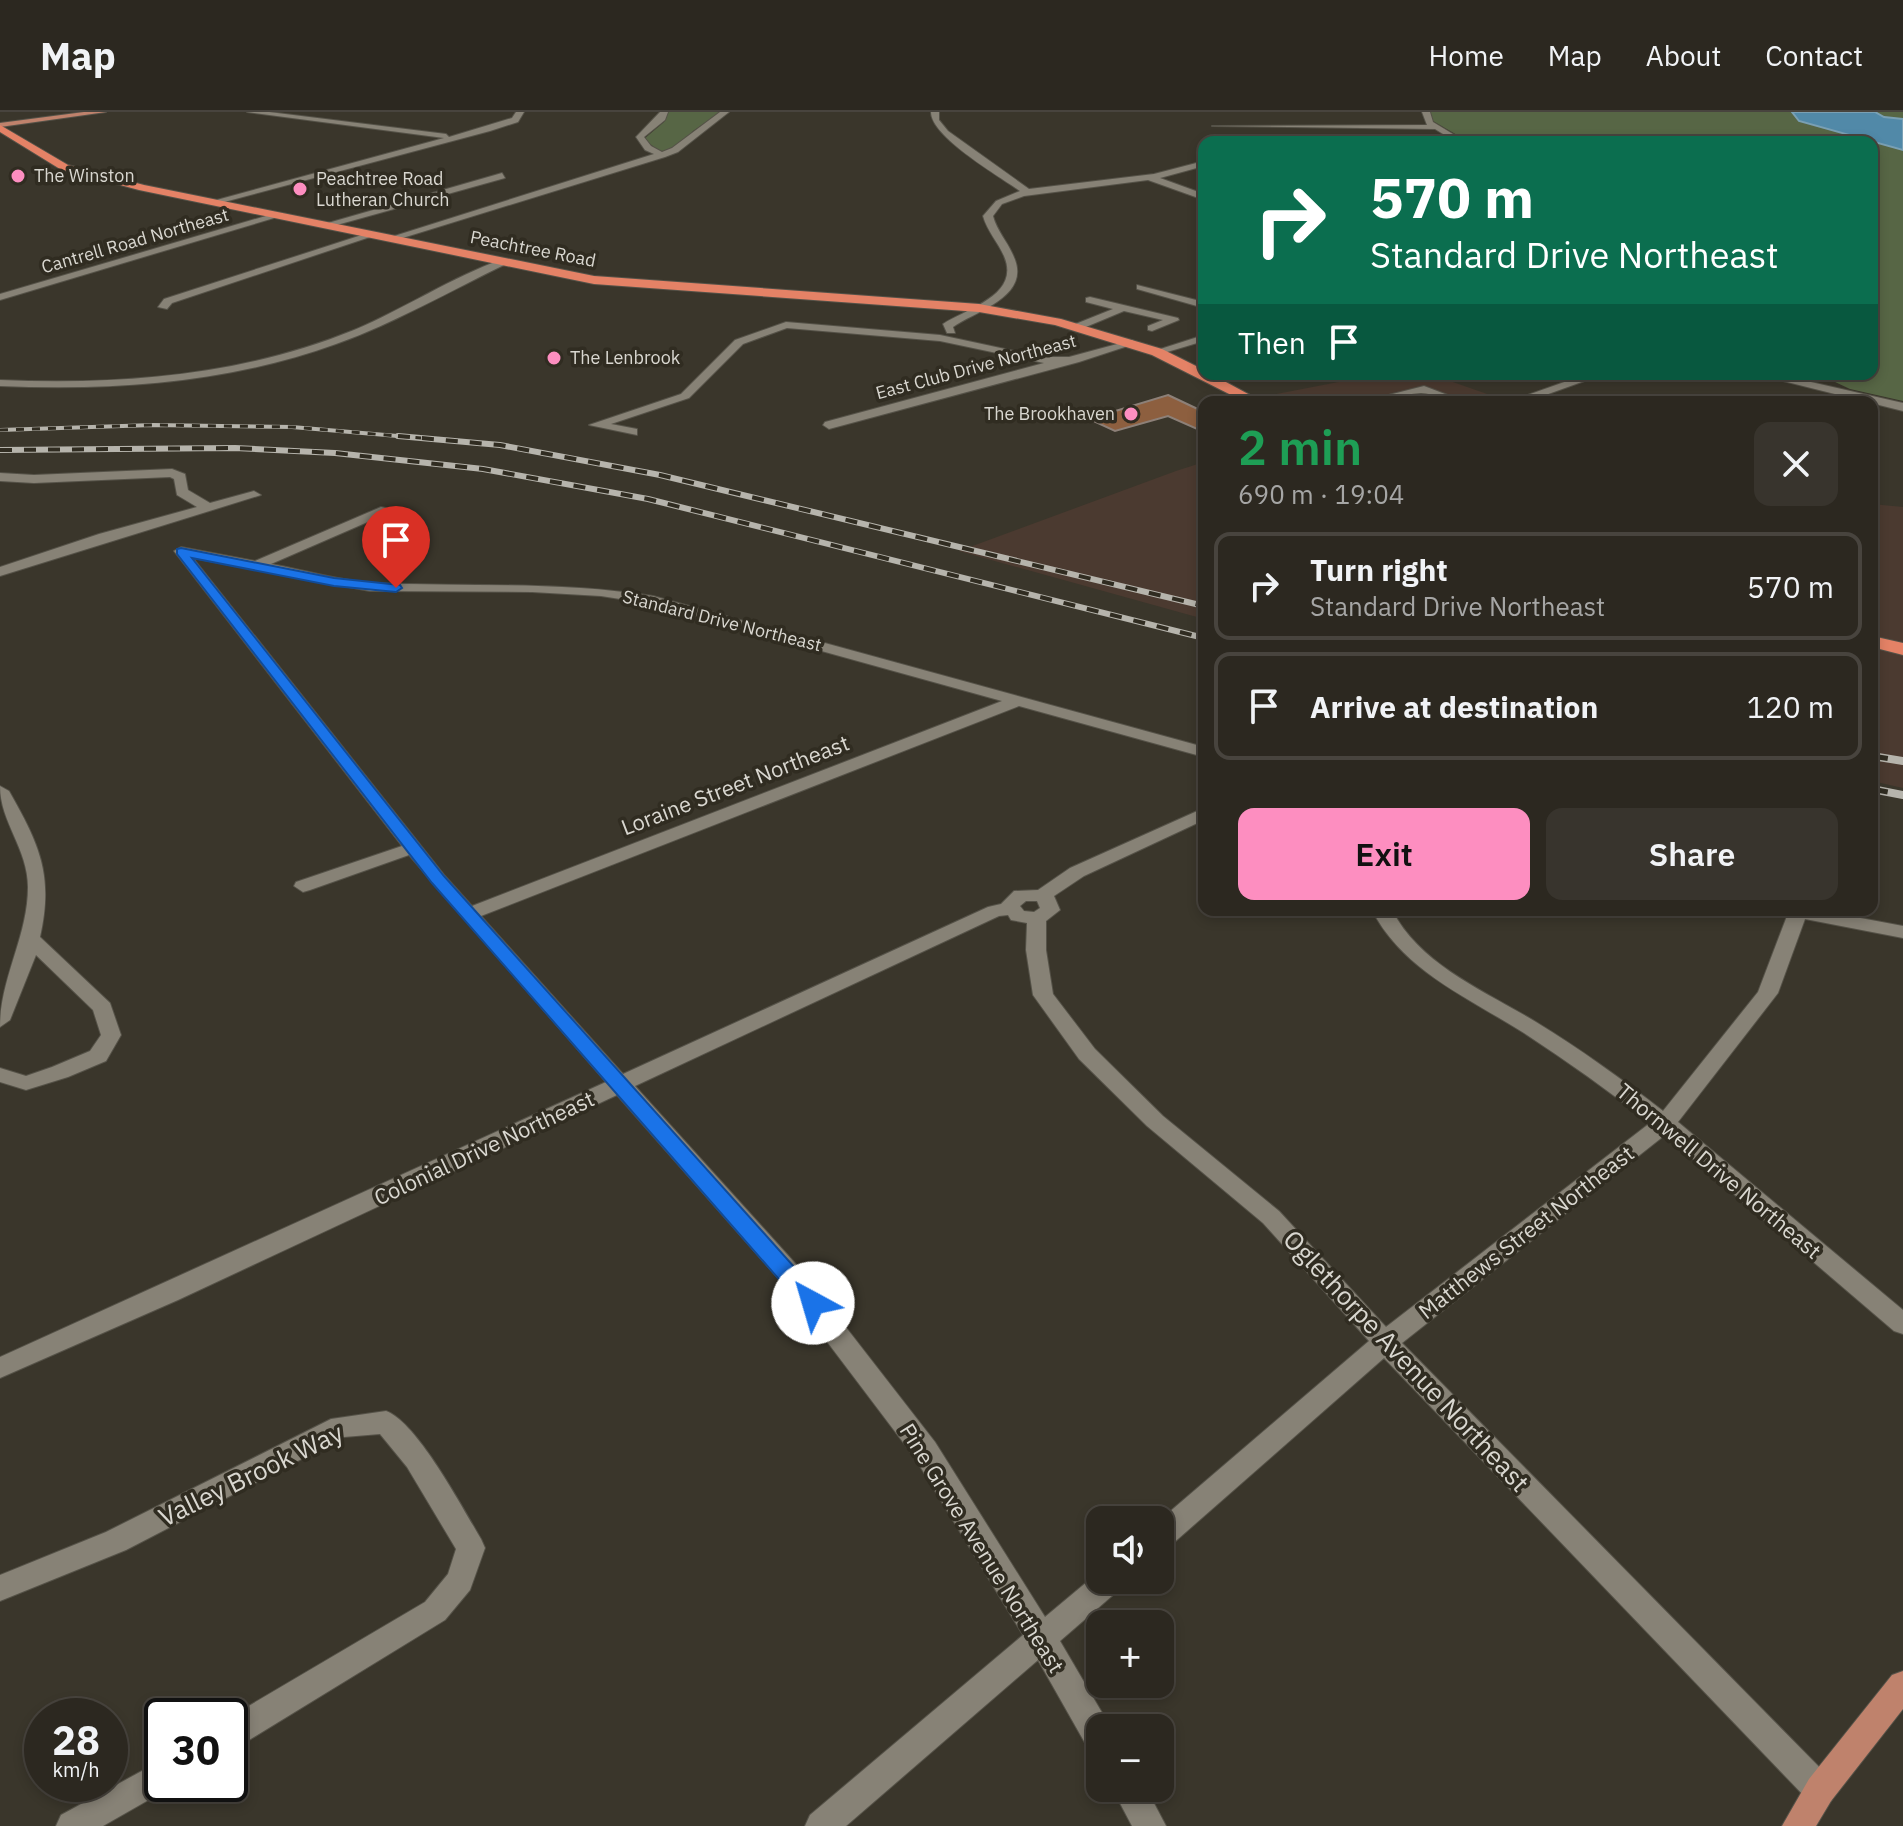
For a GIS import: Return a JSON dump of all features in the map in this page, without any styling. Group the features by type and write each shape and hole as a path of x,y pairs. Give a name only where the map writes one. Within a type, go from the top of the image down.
{"highway":[{"name":"Peachtree Road","path":"0,125 64,167 143,188 580,278 975,312 1077,327 1157,352 1198,373"},
{"name":"Peachtree Road","path":"1212,380 1244,396"},
{"path":"1878,643 1903,649"}],"main road":[{"path":"0,125 81,112"},
{"path":"0,125 102,112"},
{"path":"1798,1826 1820,1790 1903,1685"}],"street":[{"path":"251,112 456,138"},
{"path":"216,203 508,123 519,118 520,112"},
{"path":"662,155 648,148 640,137 662,118 664,112"},
{"path":"393,238 662,155 683,146 725,112"},
{"path":"935,112 935,120 944,132 1027,192"},
{"path":"1426,112 1427,120 1434,127 1451,136"},
{"path":"1212,116 1216,126 1213,136"},
{"path":"1216,126 1434,127"},
{"path":"945,334 947,326 957,317 975,312 1005,290 1013,271 1010,258 989,222 989,212 1001,201 1027,192 1151,178 1185,172 1198,166"},
{"path":"326,225 502,176"},
{"path":"1151,178 1198,195"},
{"name":"Cantrell Road Northeast","path":"0,297 279,215"},
{"path":"163,307 168,301 374,234"},
{"path":"0,383 129,383 251,365 336,340 503,262"},
{"path":"1141,287 1198,306"},
{"path":"1090,300 1118,310 1174,320"},
{"path":"1077,327 1118,310"},
{"path":"1152,328 1198,310"},
{"path":"620,434 592,431 595,425 685,396 739,342 773,327 945,334 1043,360 1075,360"},
{"path":"1157,352 1198,340"},
{"name":"East Club Drive Northeast","path":"829,425 1132,343"},
{"path":"1532,396 1580,380"},
{"path":"1786,380 1855,396"},
{"path":"1815,380 1837,392"},
{"path":"1393,396 1424,389 1443,396"},
{"path":"1878,401 1903,407"},
{"path":"0,477 172,473 180,477 182,492 209,508"},
{"path":"0,572 104,537 254,495"},
{"path":"257,565 381,511"},
{"name":"Standard Drive Northeast","path":"181,551 370,587 532,588 601,592 653,600 1198,750"},
{"name":"Pine Grove Avenue Northeast","path":"181,551 413,848 794,1279 915,1438 1042,1639 1086,1715"},
{"name":"Loraine Street Northeast","path":"469,914 1019,700"},
{"path":"0,1020 29,937 36,905 37,871 25,834 2,799"},
{"path":"1039,907 1077,872 1198,816"},
{"path":"303,886 413,848"},
{"name":"Colonial Drive Northeast","path":"0,1368 995,911 1010,909 1012,901 1021,895 1039,907"},
{"name":"Oglethorpe Avenue Northeast","path":"1039,907 1036,950 1043,995 1087,1054 1155,1121 1271,1217 1385,1342 1820,1790"},
{"name":"Thornwell Drive Northeast","path":"1386,916 1409,948 1454,983 1608,1078 1666,1122 1821,1258 1903,1324"},
{"name":"Matthews Street Northeast","path":"1174,1525 1385,1342 1666,1122 1768,993 1791,916"},
{"path":"1819,916 1903,932"},
{"path":"0,1075 26,1083 60,1072 98,1056 111,1035 103,1008 29,937"},
{"name":"Valley Brook Way","path":"0,1588 116,1541 340,1427 386,1422 417,1459 471,1548 460,1581 435,1611 248,1723"},
{"path":"821,1826 1094,1594"},
{"path":"72,1826 144,1785"},
{"path":"1136,1802 1150,1826"}],"shaded area":[{"path":"1349,380 1447,380 1493,396 1266,396"},
{"path":"1198,464 1198,617 959,551"},
{"path":"1878,505 1903,507 1903,788 1878,782"}],"green space":[{"path":"668,112 721,112 693,131 681,146 660,152 644,139 664,122"},
{"path":"1430,112 1903,112 1903,401 1850,389 1831,380 1878,380 1878,136 1459,136 1433,121"}],"water":[{"path":"1792,112 1875,112 1884,117 1903,119 1903,150 1878,143 1878,136 1853,136 1799,121"}],"building":[{"name":"The Brookhaven","path":"1168,395 1198,409 1198,429 1168,416 1115,431 1089,419"}],"railway":[{"path":"0,430 153,425 292,427 411,437"},
{"path":"398,436 411,437"},
{"path":"411,437 421,438"},
{"path":"411,437 500,445 660,475 1198,605"},
{"path":"0,450 235,448 335,453 483,469 648,499 1198,636"},
{"path":"1878,757 1903,761"},
{"path":"1878,790 1903,795"}],"place":[{"name":"The Winston","path":"18,176"},
{"name":"Peachtree Road Lutheran Church","path":"300,189"},
{"name":"The Lenbrook","path":"554,358"},
{"name":"The Brookhaven","path":"1131,414"}],"route":[{"path":"396,588 334,582 181,551 438,880 813,1303"}]}
